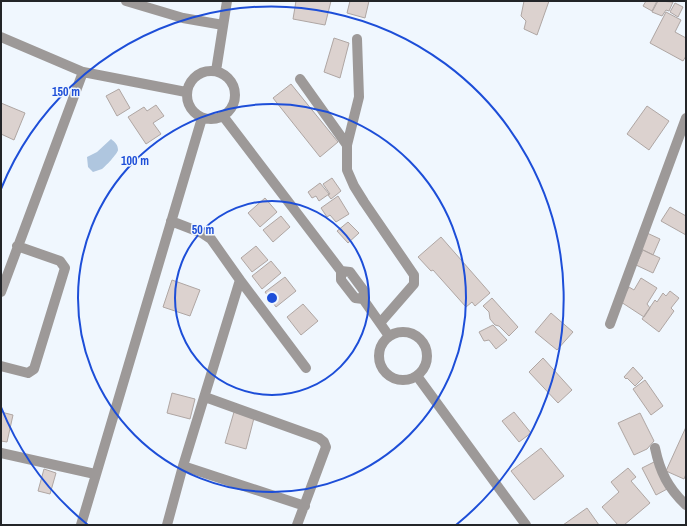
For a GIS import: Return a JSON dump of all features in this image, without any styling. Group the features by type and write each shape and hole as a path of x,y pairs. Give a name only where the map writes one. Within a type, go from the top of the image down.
{"street":[{"path":"126,1 183,18 223,25"},
{"path":"216,71 227,1"},
{"path":"1,38 83,72 186,92"},
{"path":"357,39 359,97 347,145 347,170 354,186 414,275 415,279 414,284 380,323"},
{"path":"207,70 216,71 230,79 234,91 234,103 230,110 223,116 209,119 202,118 195,114 190,108 186,100 186,92 191,81 200,73 207,70"},
{"path":"1,292 83,72"},
{"path":"300,79 347,145"},
{"path":"223,116 341,271 350,272 358,282 364,291 363,299 389,336"},
{"path":"81,525 202,118"},
{"path":"610,324 686,118"},
{"path":"171,221 202,233 211,239 306,368"},
{"path":"1,366 28,373 34,369 65,268 60,261 17,246"},
{"path":"167,525 183,466 240,280"},
{"path":"397,332 405,332 414,334 420,339 426,350 427,362 423,370 417,376 403,380 395,379 383,370 380,363 380,348 389,336 397,332"},
{"path":"417,376 526,525"},
{"path":"205,397 319,438 324,442 326,447 298,525"},
{"path":"655,448 658,462 666,482 686,505"},
{"path":"1,453 95,474"},
{"path":"183,466 305,506"}],"water":[{"path":"111,139 117,145 117,152 104,168 93,172 88,167 87,157 97,152"}],"building":[{"path":"296,1 331,1 325,25 293,19"},
{"path":"350,1 369,1 365,18 347,13"},
{"path":"524,1 549,1 537,35 524,29 526,21 521,16"},
{"path":"646,1 657,1 652,11 643,6"},
{"path":"658,1 673,2 669,11 666,10 662,16 652,12"},
{"path":"675,3 683,7 678,17 670,12"},
{"path":"666,12 681,20 675,32 686,38 686,56 683,61 650,43"},
{"path":"334,38 349,43 340,78 324,72"},
{"path":"291,84 338,142 320,157 273,98"},
{"path":"119,89 130,108 117,116 106,96"},
{"path":"1,103 25,113 14,140 1,134"},
{"path":"156,105 164,116 153,123 161,134 146,144 128,117 144,107 147,111"},
{"path":"647,106 669,121 649,150 627,134"},
{"path":"332,178 341,191 331,199 328,195 330,194 323,184"},
{"path":"320,183 329,194 319,201 316,196 312,198 308,192"},
{"path":"338,196 349,214 336,222 330,215 327,217 321,208"},
{"path":"265,198 277,212 260,227 248,213"},
{"path":"670,207 686,216 686,235 661,221"},
{"path":"281,216 290,227 273,242 263,230"},
{"path":"348,222 359,233 348,243 337,231"},
{"path":"647,233 660,239 653,255 641,249"},
{"path":"441,237 490,293 475,306 472,302 466,307 433,270 431,271 418,257"},
{"path":"256,246 268,260 252,272 241,258"},
{"path":"643,250 660,258 653,273 636,265"},
{"path":"271,261 281,273 262,289 252,276"},
{"path":"285,277 296,291 276,307 265,292"},
{"path":"641,278 657,288 647,304 650,308 644,317 621,302 629,287 634,290"},
{"path":"172,280 200,290 190,316 163,307"},
{"path":"670,291 679,298 671,308 674,311 659,332 642,319 655,300 657,302 663,293 666,296"},
{"path":"492,298 518,327 509,336 499,326 495,325 490,319 489,312 483,306"},
{"path":"303,304 318,321 301,335 287,317"},
{"path":"551,313 573,332 557,350 535,332"},
{"path":"493,325 507,340 496,349 489,340 484,341 479,332"},
{"path":"543,358 572,390 558,403 529,372"},
{"path":"633,367 643,378 635,386 624,377"},
{"path":"645,380 663,406 651,415 633,389"},
{"path":"172,393 195,399 190,419 167,413"},
{"path":"1,412 13,415 7,442 1,441"},
{"path":"234,412 254,418 246,449 225,443"},
{"path":"514,412 531,433 519,442 502,421"},
{"path":"640,413 654,441 647,449 634,455 618,423"},
{"path":"686,427 686,474 684,479 666,471"},
{"path":"541,448 564,476 534,500 511,471"},
{"path":"654,462 669,488 656,495 642,468"},
{"path":"628,468 636,477 631,481 650,503 624,525 618,525 602,507 619,492 611,482"},
{"path":"44,469 56,473 50,494 38,491"},
{"path":"587,508 599,525 563,525"}]}
